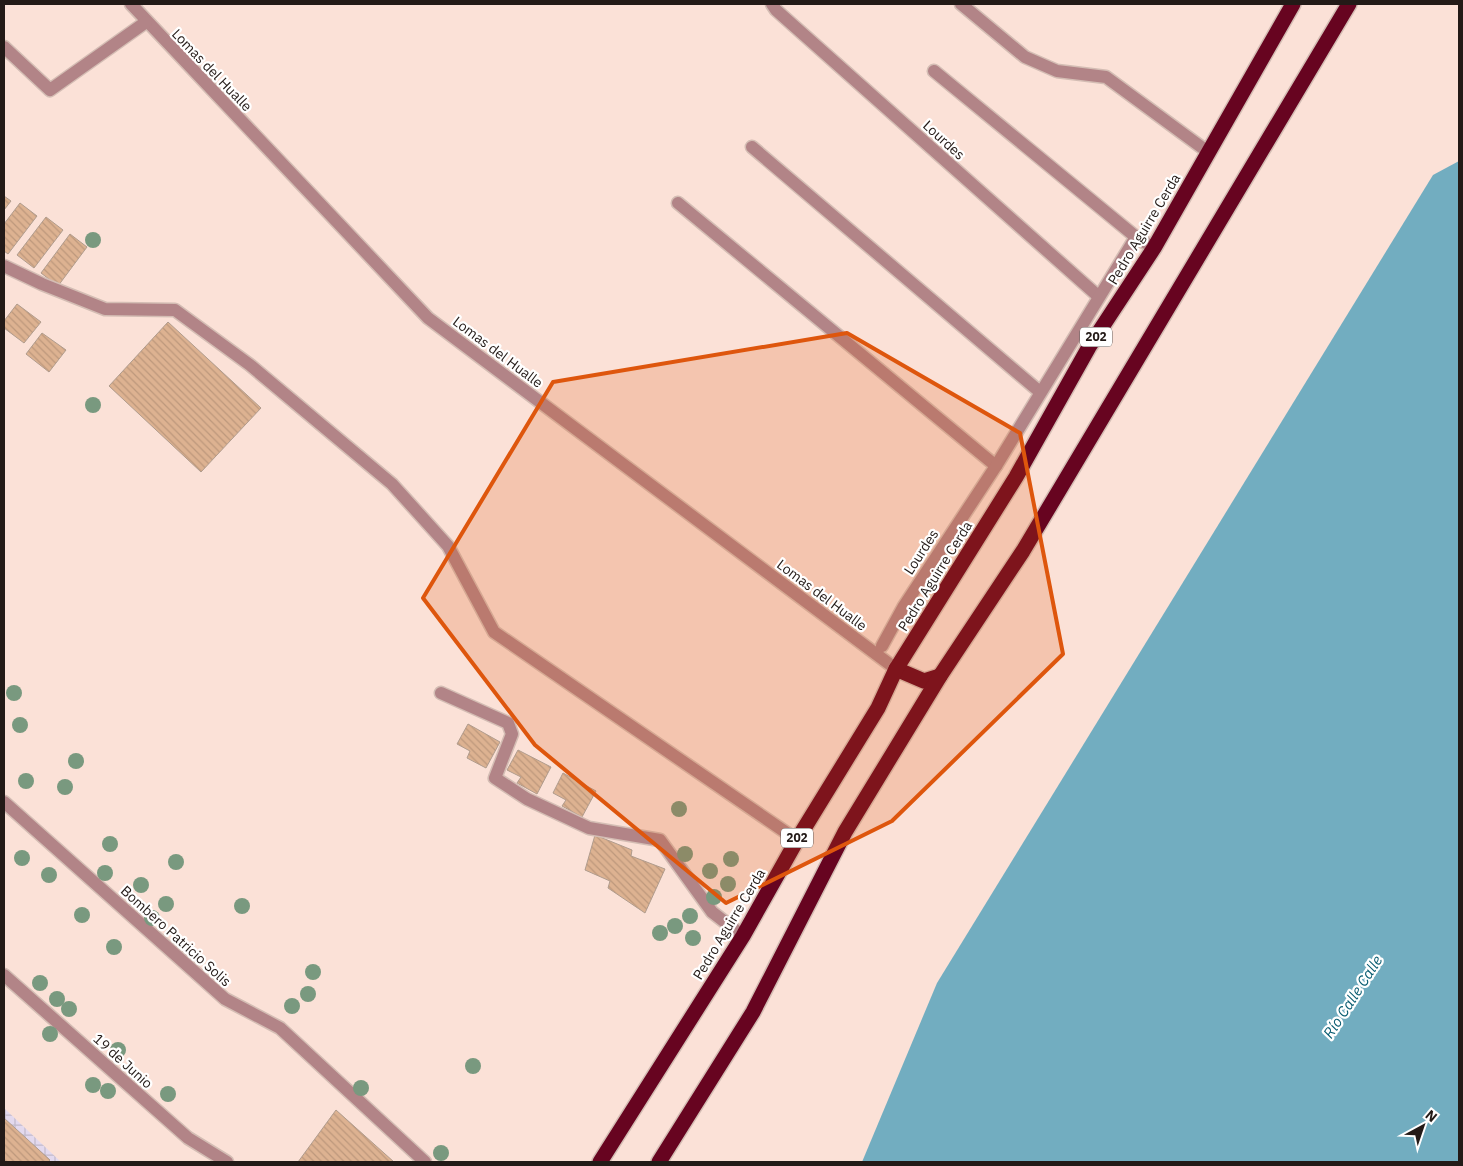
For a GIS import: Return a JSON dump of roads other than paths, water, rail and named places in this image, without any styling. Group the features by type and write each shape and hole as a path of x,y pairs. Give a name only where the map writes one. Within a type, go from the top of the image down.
{"highway":[{"name":"Pedro Aguirre Cerda","path":"600,1162 742,936 797,840 878,708 896,670 1016,477 1089,347 1154,248 1293,4"},
{"path":"659,1162 753,1012 844,832 940,676 1023,550 1349,4"},
{"path":"896,670 924,681 940,676"},
{"path":"896,670 918,688 926,699"}],"street":[{"name":"Lomas del Hualle","path":"131,4 428,318 896,670"},
{"name":"Lourdes","path":"772,4 776,10 1098,296"},
{"path":"961,4 1025,57 1057,71 1106,77 1208,152"},
{"path":"4,47 50,90 146,22"},
{"path":"934,70 1136,237 1154,248"},
{"path":"752,147 1040,392"},
{"path":"678,203 996,466"},
{"name":"Lourdes","path":"882,646 928,569 996,466 1098,296 1136,237"},
{"path":"4,266 42,284 105,309 175,310 250,365 392,484 448,546 494,632 797,840"},
{"path":"441,693 508,723 512,734 495,778 527,799 589,828 660,840 712,912 742,936"},
{"name":"Bombero Patricio Solis","path":"4,802 225,999 280,1028 425,1162"},
{"name":"19 de Junio","path":"4,975 188,1138 227,1162"}],"water":[{"name":"Río Calle Calle","path":"1459,161 1459,1162 862,1162 937,983 1433,175"}]}
